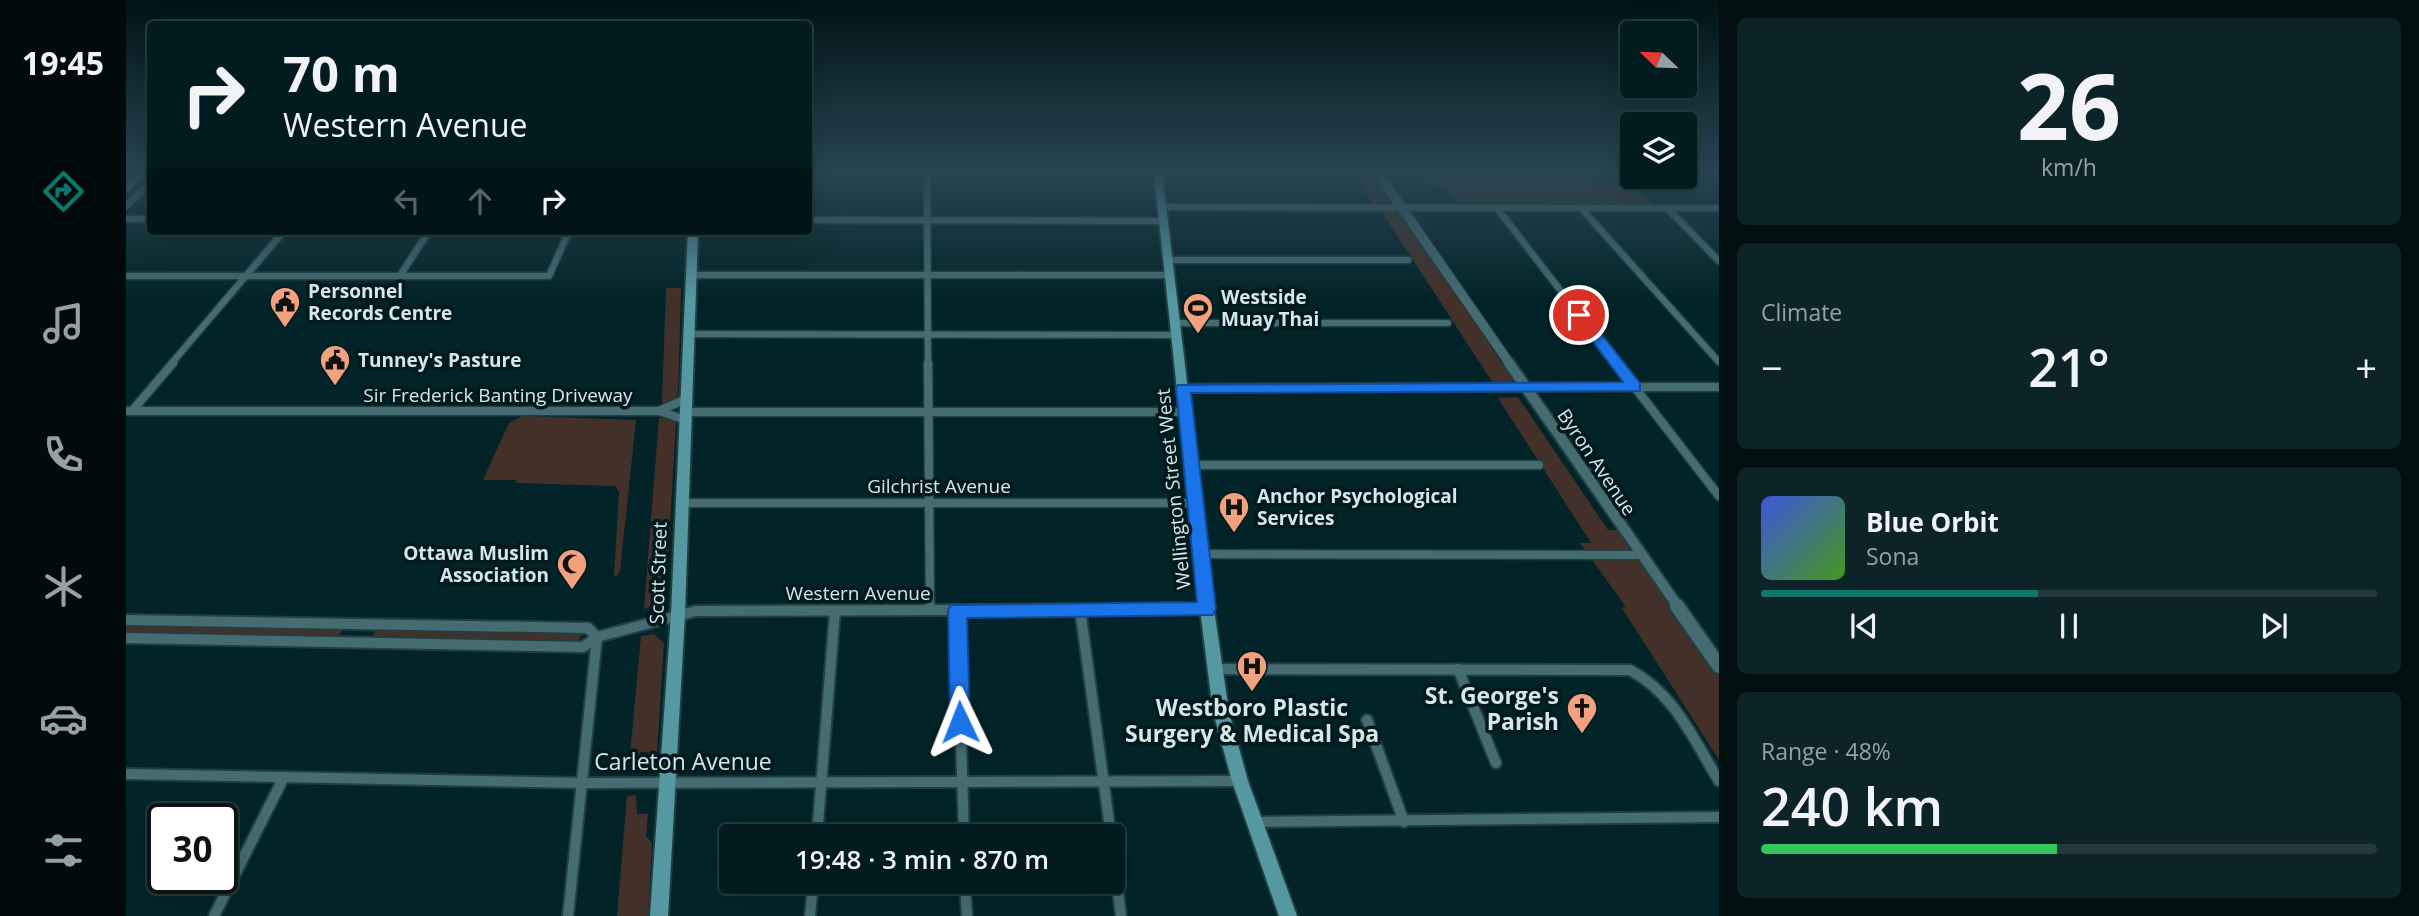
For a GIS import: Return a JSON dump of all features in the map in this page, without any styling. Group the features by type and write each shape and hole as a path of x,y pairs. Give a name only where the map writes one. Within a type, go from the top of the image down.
{"main road":[{"name":"Wellington Street West","path":"1164,215 1207,609 1222,712 1240,781 1289,916"},
{"name":"Scott Street","path":"659,916 678,614 693,235"}],"street":[{"path":"927,215 930,610"},
{"name":"Byron Avenue","path":"1407,215 1719,666"},
{"path":"1502,215 1719,496"},
{"path":"1587,215 1719,362"},
{"path":"1674,215 1719,261"},
{"path":"126,219 147,219"},
{"path":"812,220 1165,221"},
{"path":"129,411 281,235"},
{"path":"401,274 426,235"},
{"path":"126,276 549,276 567,235"},
{"path":"1169,260 1408,260"},
{"path":"691,275 1171,275"},
{"path":"691,334 929,335 1448,323"},
{"path":"1183,388 1719,387"},
{"name":"Sir Frederick Banting Driveway","path":"659,411 688,398"},
{"name":"Sir Frederick Banting Driveway","path":"129,411 659,411 686,416 1185,412"},
{"path":"1192,465 1539,465"},
{"name":"Gilchrist Avenue","path":"682,503 1195,502"},
{"path":"1202,554 1640,555"},
{"name":"Western Avenue","path":"126,638 583,647 597,637 696,611 1207,609"},
{"path":"957,610 964,824"},
{"path":"1080,610 1109,824"},
{"path":"818,824 835,611"},
{"path":"126,621 588,628 597,637 568,916"},
{"path":"354,642 363,625"},
{"path":"1215,669 1630,670 1646,676 1662,690 1719,782"},
{"path":"1458,669 1496,763"},
{"path":"1367,720 1404,822"},
{"name":"Carleton Avenue","path":"126,774 582,783 1240,781"},
{"path":"214,916 284,777"},
{"path":"1254,822 1719,817"},
{"path":"810,916 812,894"},
{"path":"966,894 967,916"},
{"path":"1118,894 1121,916"}],"shaded area":[{"path":"1383,215 1401,215 1513,379 1511,383 1493,383"},
{"path":"666,288 681,288 678,395 669,403 662,403"},
{"path":"1518,397 1608,530 1618,530 1719,676 1719,760 1622,608 1626,607 1580,543 1591,543 1498,398"},
{"path":"523,416 636,420 620,571 617,576 614,576 619,492 615,486 483,480 509,423"},
{"path":"659,418 674,420 676,424 667,575 658,600 644,609"},
{"path":"126,624 343,630 337,637 126,633"},
{"path":"381,628 578,631 581,634 580,639 574,642 373,636 375,631"},
{"path":"654,634 664,643 657,752 640,752 638,766 629,766 641,636"},
{"path":"636,795 637,814 648,814 646,836 652,843 648,916 617,916 627,796"}],"place":[{"name":"Personnel Records Centre","path":"285,329"},
{"name":"Westside Muay Thai","path":"1198,335"},
{"name":"Tunney's Pasture","path":"335,387"},
{"name":"Anchor Psychological Services","path":"1234,534"},
{"name":"Ottawa Muslim Association","path":"572,591"},
{"name":"Westboro Plastic Surgery & Medical Spa","path":"1252,693"},
{"name":"St. George's Parish","path":"1582,735"}],"route":[{"path":"960,722 957,610 1207,609 1183,388 1634,387 1579,315"}]}
